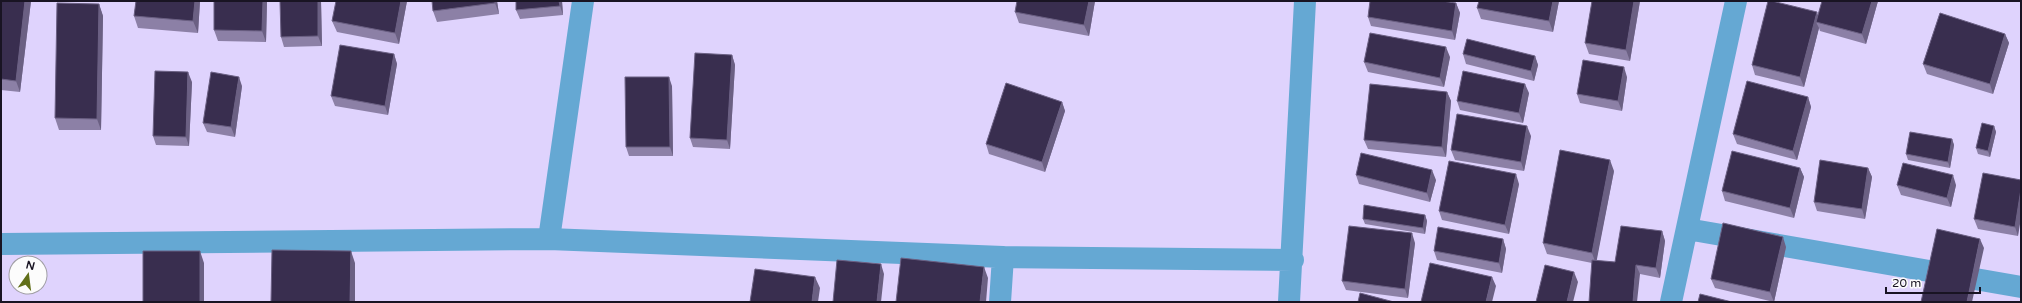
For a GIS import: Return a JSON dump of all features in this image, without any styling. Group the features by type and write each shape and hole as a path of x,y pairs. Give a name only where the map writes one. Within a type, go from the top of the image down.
{"street":[{"path":"549,239 583,1"},
{"path":"1289,302 1293,260 1305,1"},
{"path":"1671,302 1736,1"},
{"path":"1687,229 2021,287"},
{"path":"1,244 549,239 1003,257 1293,260"},
{"path":"1000,302 1003,257"}],"building":[{"path":"1,1 25,1 16,81 1,79"},
{"path":"136,1 195,1 193,21 134,16"},
{"path":"214,1 263,1 262,31 214,30"},
{"path":"280,1 318,1 318,36 281,37"},
{"path":"336,1 401,1 395,33 332,21"},
{"path":"432,1 495,1 495,3 433,11"},
{"path":"516,1 559,1 560,6 516,10"},
{"path":"1017,1 1089,1 1084,25 1015,12"},
{"path":"1370,1 1442,1 1456,3 1452,31 1368,17"},
{"path":"1479,1 1553,1 1549,21 1477,8"},
{"path":"1592,1 1634,1 1626,50 1585,43"},
{"path":"1768,1 1817,12 1800,77 1752,65"},
{"path":"1822,1 1872,1 1862,34 1816,22"},
{"path":"57,3 99,4 97,119 55,118"},
{"path":"1940,13 2005,34 1990,84 1923,64"},
{"path":"1370,33 1446,47 1440,78 1364,62"},
{"path":"1467,39 1535,56 1531,71 1463,54"},
{"path":"340,45 394,54 385,106 331,96"},
{"path":"695,53 732,55 727,140 690,138"},
{"path":"1583,60 1624,67 1618,101 1577,94"},
{"path":"155,71 188,72 186,137 153,136"},
{"path":"1463,71 1525,84 1519,113 1457,101"},
{"path":"211,72 239,77 231,127 203,123"},
{"path":"625,77 669,77 670,147 626,147"},
{"path":"1747,81 1808,97 1793,151 1733,134"},
{"path":"1006,83 1062,102 1042,162 986,144"},
{"path":"1370,84 1447,92 1442,147 1364,140"},
{"path":"1457,114 1527,126 1521,162 1451,150"},
{"path":"1982,123 1994,126 1988,151 1976,148"},
{"path":"1910,132 1952,139 1948,162 1906,154"},
{"path":"1560,150 1610,160 1592,253 1543,243"},
{"path":"1732,151 1800,168 1790,208 1722,191"},
{"path":"1361,153 1432,170 1427,193 1356,175"},
{"path":"1820,160 1868,168 1862,209 1814,202"},
{"path":"1449,161 1516,174 1505,225 1439,211"},
{"path":"1903,163 1953,175 1947,198 1897,185"},
{"path":"1983,173 2021,180 2015,227 1974,219"},
{"path":"1364,205 1425,215 1423,228 1363,219"},
{"path":"1723,223 1783,237 1770,292 1711,279"},
{"path":"1349,226 1412,233 1405,289 1342,281"},
{"path":"1621,226 1662,231 1656,268 1636,265 1633,302 1589,302 1592,260 1615,262"},
{"path":"1438,227 1503,239 1499,263 1434,251"},
{"path":"1937,229 1980,239 1967,302 1921,302"},
{"path":"272,250 351,251 350,302 271,302"},
{"path":"143,251 200,251 200,302 143,302"},
{"path":"901,258 984,267 980,302 896,302"},
{"path":"837,260 881,264 877,302 833,302"},
{"path":"1430,263 1492,277 1486,302 1421,302"},
{"path":"1545,265 1574,272 1567,302 1536,302"},
{"path":"755,269 815,277 812,302 750,302"},
{"path":"1360,293 1394,302 1358,302"},
{"path":"1700,294 1732,302 1698,302"}]}
